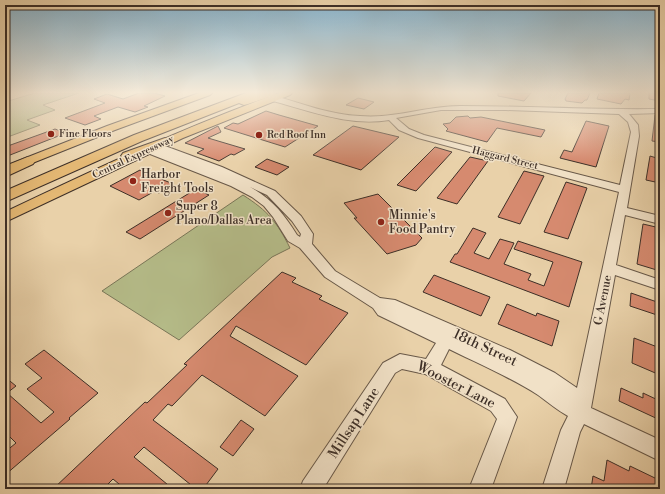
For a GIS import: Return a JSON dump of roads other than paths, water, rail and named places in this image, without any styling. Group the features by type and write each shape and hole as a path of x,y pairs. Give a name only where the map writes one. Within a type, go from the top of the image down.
{"highway":[{"name":"Central Expressway","path":"5,187 104,144 175,116"},
{"path":"5,211 159,140 197,119 207,116"},
{"name":"Central Expressway","path":"5,197 159,140 208,116"},
{"path":"5,173 28,161"}],"main road":[{"path":"5,170 118,125 145,116"},
{"name":"Central Expressway","path":"5,218 159,140"}],"street":[{"path":"330,116 363,123 415,116"},
{"name":"G Avenue","path":"553,489 571,430 580,410 610,268 636,132 633,123 625,116"},
{"name":"Haggard Street","path":"392,119 405,130 426,138 625,190"},
{"name":"18th Street","path":"159,140 153,152 214,171 271,193 294,215 307,234 305,245"},
{"name":"18th Street","path":"214,171 256,195 268,204 281,219 292,238 305,245 330,274 378,304 383,311 500,365 601,423 660,451"},
{"path":"621,210 660,220"},
{"path":"281,219 294,215"},
{"path":"610,268 660,285"},
{"name":"18th Street","path":"378,304 390,304 504,355 549,379 569,392 580,410"},
{"path":"430,368 446,340"},
{"name":"Wooster Lane","path":"400,361 414,363 430,368 498,405 507,417 480,489"},
{"name":"Millsap Lane","path":"311,489 389,368 400,361"}],"place":[{"name":"Fine Floors","path":"51,134"},
{"name":"Red Roof Inn","path":"259,135"},
{"name":"Harbor Freight Tools","path":"133,181"},
{"name":"Super 8 Plano/Dallas Area","path":"168,213"},
{"name":"Minnie's Food Pantry","path":"381,222"}]}
